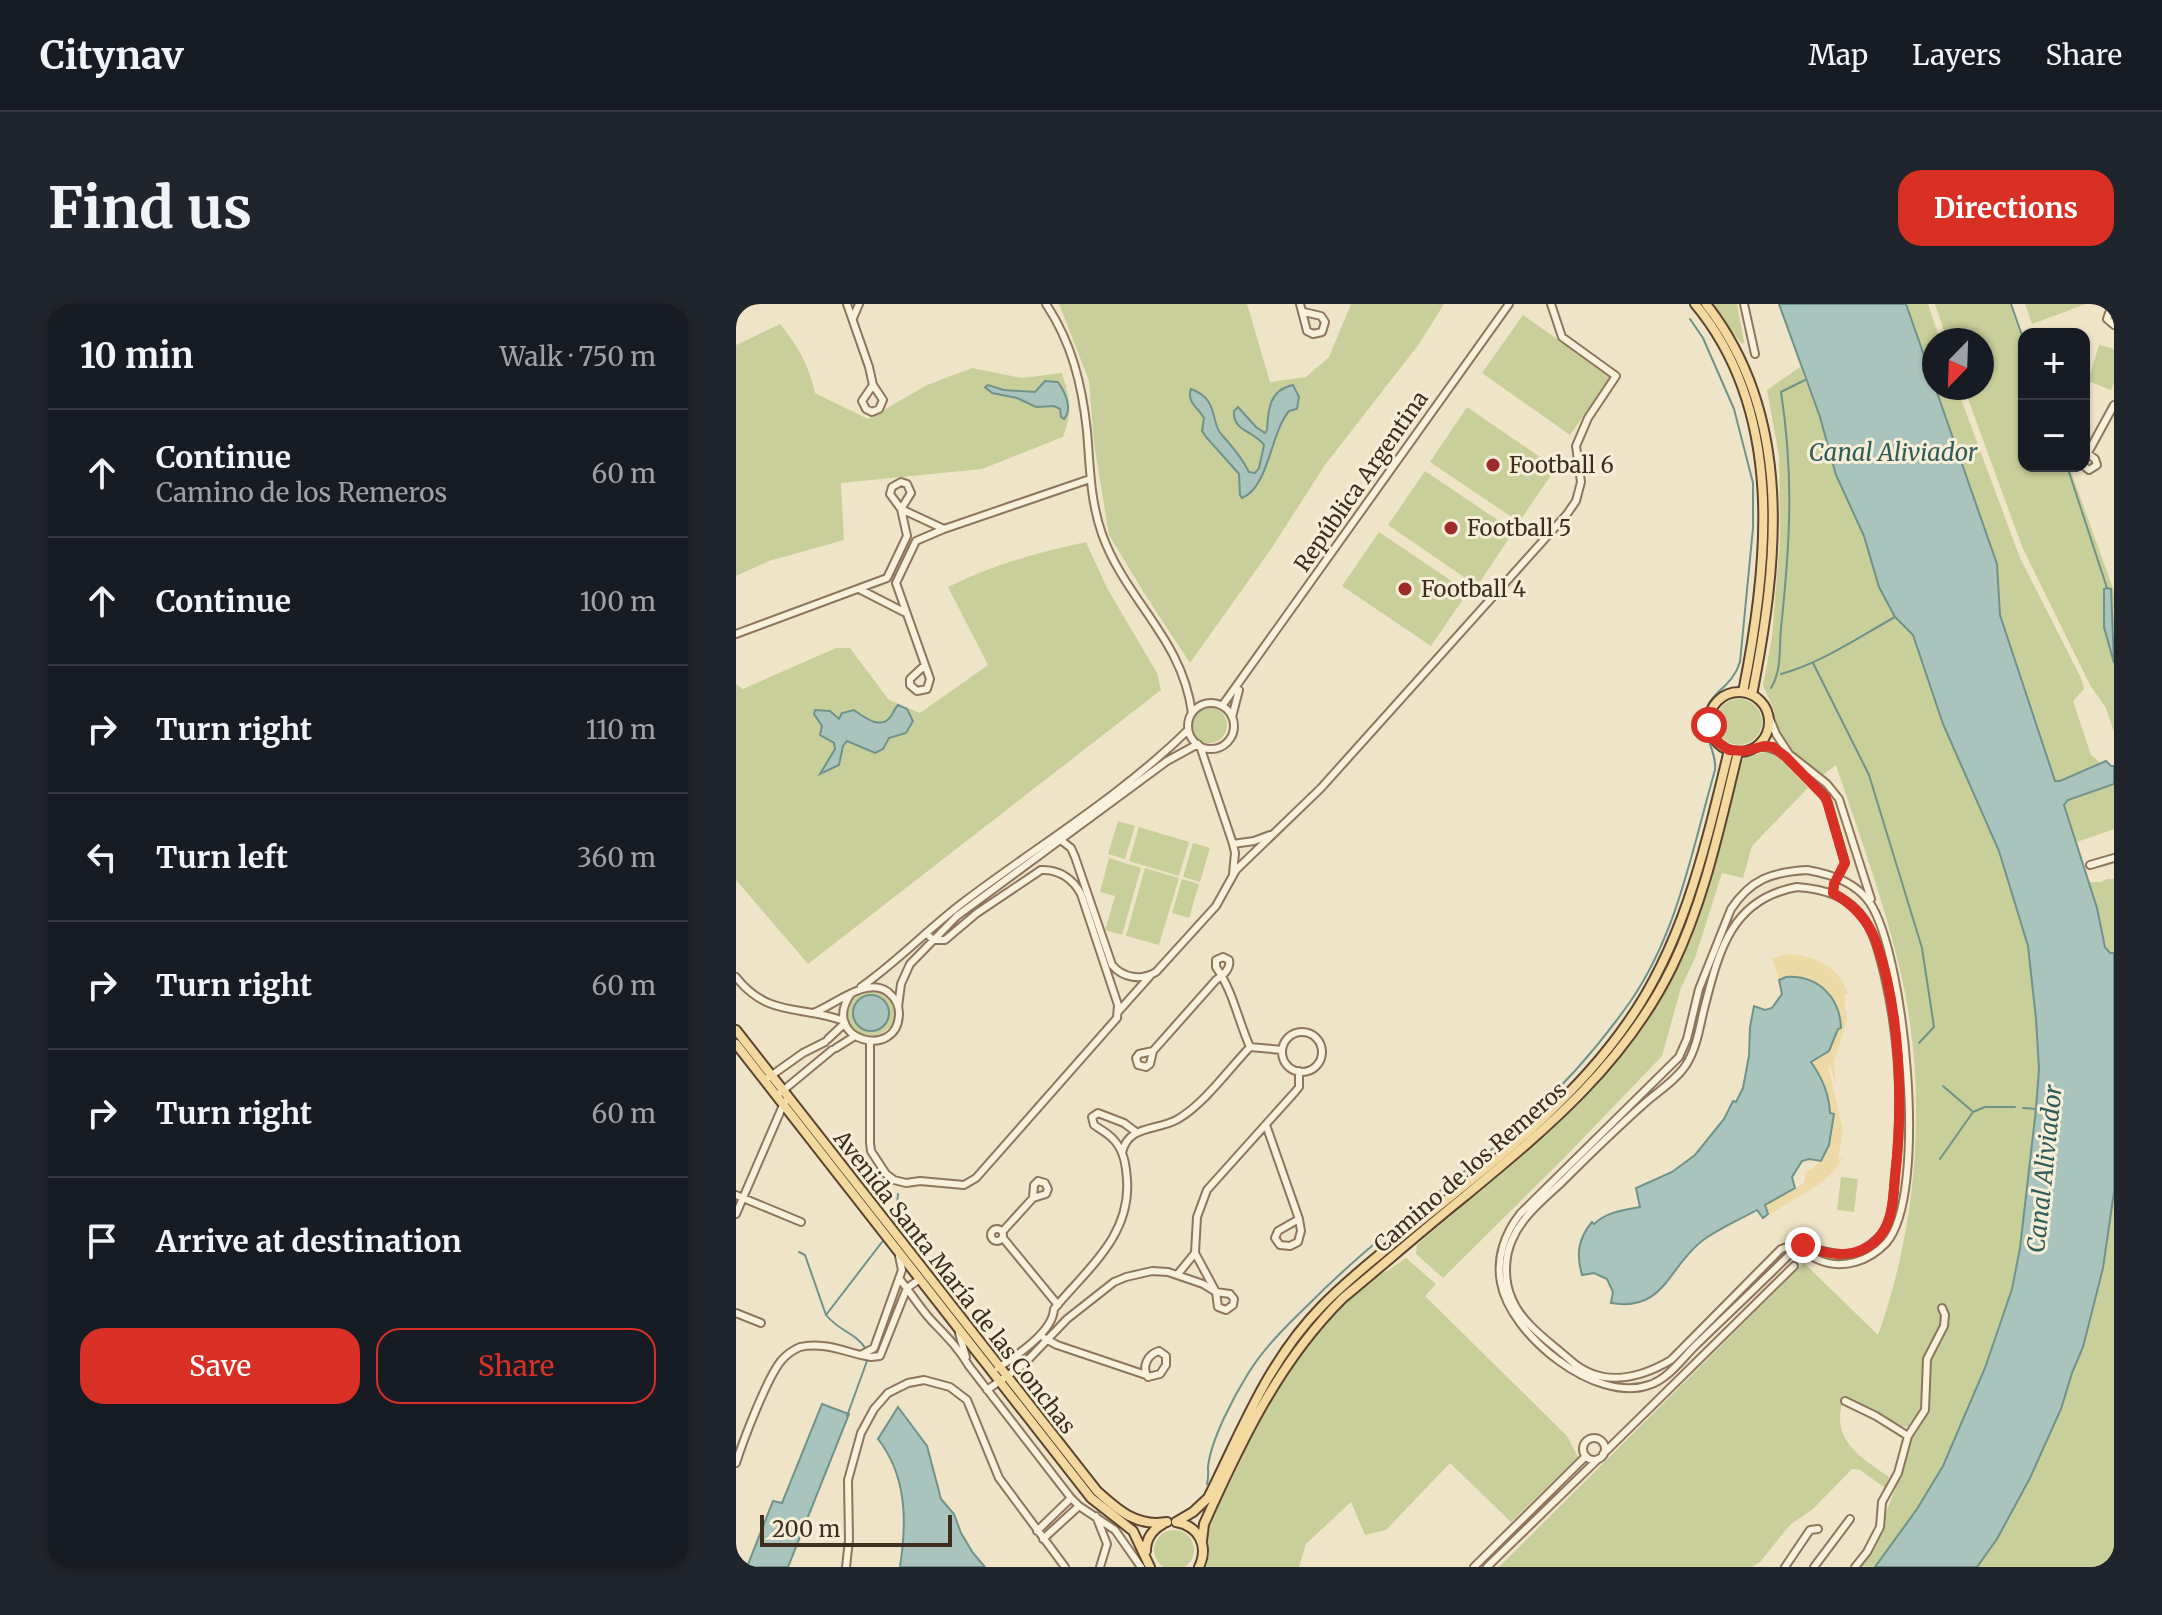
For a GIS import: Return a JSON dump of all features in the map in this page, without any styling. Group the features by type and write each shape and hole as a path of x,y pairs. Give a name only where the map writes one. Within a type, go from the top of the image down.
{"main road":[{"path":"1695,304 1716,332 1735,367 1750,405 1759,448 1762,519 1760,577 1747,693"},
{"path":"1706,304 1730,336 1746,369 1770,449 1772,503 1769,578 1763,639 1747,693"},
{"path":"1747,693 1760,700 1768,714 1768,730 1753,749 1734,751 1715,740 1709,725 1709,717 1722,697 1747,693"},
{"name":"Camino de los Remeros","path":"1146,1556 1145,1547 1152,1531 1193,1512 1208,1498 1271,1369 1321,1307 1539,1122 1584,1078 1628,1023 1662,966 1686,909 1734,751"},
{"name":"Camino de los Remeros","path":"1199,1567 1204,1551 1204,1524 1261,1406 1279,1374 1315,1327 1343,1298 1546,1129 1578,1099 1636,1028 1670,970 1692,921 1705,881 1734,751"},
{"name":"Avenida Santa María de las Conchas","path":"736,1030 768,1078 996,1369 1097,1491 1130,1518 1153,1524 1172,1522"},
{"name":"Avenida Santa María de las Conchas","path":"736,1044 768,1078"},
{"name":"Avenida Santa María de las Conchas","path":"783,1097 897,1250 957,1326 996,1369"},
{"name":"Avenida Santa María de las Conchas","path":"1004,1379 1031,1421 1091,1498 1133,1531 1150,1567"},
{"path":"1172,1522 1192,1528 1202,1541"}],"street":[{"path":"847,304 873,385"},
{"path":"853,318 859,304"},
{"path":"1046,304 1065,337 1079,377 1097,517 1114,564 1171,649 1188,686 1192,713 1188,730 1168,750 1062,841 1048,846"},
{"path":"1300,304 1304,312"},
{"name":"República Argentina","path":"1222,706 1509,304"},
{"path":"870,1041 870,1143 877,1162 886,1174 899,1183 970,1183 1114,1024 1118,1012 1216,906 1240,866 1321,788 1576,501 1581,482 1576,446 1588,418 1616,376 1562,337 1551,304"},
{"path":"1744,304 1755,354"},
{"path":"2114,311 2109,313 2107,319 2114,325"},
{"path":"2090,449 2114,405"},
{"path":"924,666 896,583 916,541 1090,479"},
{"path":"736,636 887,578 907,536 901,509 944,529"},
{"path":"907,536 916,541"},
{"path":"887,578 896,583"},
{"path":"861,590 904,612"},
{"name":"República Argentina","path":"1232,717 1243,679"},
{"path":"813,1013 850,995 966,904 1131,784 1199,745 1215,748 1228,741 1234,728 1232,717 1222,706 1205,704 1188,686"},
{"path":"1192,713 1205,704"},
{"path":"1768,714 1789,754 1835,791 1894,971 1908,1070 1906,1168 1898,1224 1877,1251 1851,1263 1821,1261 1804,1251 1792,1252 1673,1369 1649,1385 1624,1388 1594,1381 1574,1372 1520,1324 1501,1285 1501,1255 1508,1234 1520,1214 1679,1057 1687,1039 1699,989 1731,909 1753,885 1780,872 1807,870 1838,877 1867,894"},
{"path":"1188,730 1199,745 1233,844 1235,860 1232,877"},
{"path":"1753,749 1764,746 1781,752 1826,798 1845,859 1833,893"},
{"path":"1233,844 1254,841 1280,829"},
{"path":"1062,841 1071,848 1075,857 1112,965 1122,974 1150,976"},
{"path":"2090,865 2114,858"},
{"path":"927,934 933,940 945,940 977,913 1041,870 1059,873 1075,883 1081,894 1118,1012"},
{"path":"1767,877 1768,889 1741,915 1727,938 1691,1056 1681,1072 1620,1125 1524,1219 1509,1248 1507,1284 1511,1299 1524,1319 1574,1364 1601,1376 1625,1378 1647,1373 1671,1360 1781,1249 1792,1244 1835,1255 1854,1253 1881,1235 1891,1216 1899,1143 1899,1100 1891,1005 1876,942 1864,919 1833,893 1797,887 1768,889"},
{"path":"1753,885 1762,891 1762,898"},
{"path":"1852,906 1862,902 1867,894"},
{"path":"736,977 746,991 760,1001 844,1022 855,1036 870,1041 879,1040 893,1031 897,1024 905,972 966,904"},
{"path":"1153,1051 1222,976 1250,1047"},
{"path":"861,987 884,989 898,1007"},
{"path":"768,1078 824,1042 844,1022 844,1007 850,995"},
{"path":"1296,1033 1308,1033 1318,1039 1322,1050 1319,1062 1311,1069 1299,1071 1289,1066 1282,1050 1286,1039 1296,1033"},
{"path":"736,1214 739,1197 783,1097 813,1066 855,1036"},
{"path":"824,1042 831,1051"},
{"path":"1250,1047 1282,1050"},
{"path":"996,1369 1017,1355 1052,1320 1063,1298 1114,1239 1128,1192 1123,1147 1136,1132 1180,1118 1250,1047"},
{"path":"803,1053 813,1066"},
{"path":"987,1390 1024,1364 1060,1326 1114,1282 1152,1271 1178,1274 1216,1292 1195,1253 1197,1217 1207,1190 1299,1087 1299,1071"},
{"path":"1122,1153 1113,1138 1094,1125 1094,1115 1106,1115 1136,1132"},
{"path":"1266,1124 1299,1219 1301,1231 1298,1242 1290,1246 1280,1245 1275,1238 1278,1231 1299,1219"},
{"path":"739,1197 801,1222"},
{"path":"1033,1198 1003,1235 1058,1305"},
{"path":"861,1355 874,1348 902,1270 897,1250"},
{"path":"1178,1274 1195,1253"},
{"path":"1487,1567 1794,1266"},
{"path":"899,1278 929,1318 957,1345 969,1366 1071,1498 1123,1538 1141,1567"},
{"path":"736,1463 777,1366 792,1351 825,1345 861,1355 880,1356 907,1288 920,1279"},
{"path":"1063,1298 1076,1312"},
{"path":"1855,1567 1880,1527 1882,1502 1898,1473 1908,1436 1925,1410 1927,1359 1944,1326 1942,1308"},
{"path":"736,1313 761,1323"},
{"path":"1052,1320 1060,1326"},
{"path":"957,1326 969,1366"},
{"path":"1039,1334 1046,1340 1146,1375 1156,1376 1163,1370 1167,1362 1162,1351 1149,1356 1146,1375"},
{"path":"1647,1373 1649,1385"},
{"path":"1624,1388 1625,1378"},
{"path":"846,1567 848,1480 861,1433 874,1409 888,1393 916,1381 941,1383 967,1400 976,1416 993,1466 1065,1567"},
{"path":"1845,1401 1908,1436"},
{"path":"1019,1431 1031,1421"},
{"path":"1586,1456 1584,1445 1591,1438 1604,1444 1600,1456"},
{"path":"1474,1567 1586,1456 1600,1456"},
{"path":"1037,1531 1071,1498"},
{"path":"1043,1539 1079,1506"},
{"path":"1096,1516 1107,1544 1100,1567"},
{"path":"1814,1567 1850,1519"},
{"path":"1785,1567 1810,1530 1818,1529"}],"green space":[{"path":"1059,304 1247,304 1270,382 1306,377 1329,357 1351,304 1444,304 1419,344 1325,465 1271,549 1190,663 1109,535 1094,444 1089,381"},
{"path":"1710,304 1737,304 1742,344"},
{"path":"1906,304 1928,304 1936,328 1922,328 1922,350"},
{"path":"1935,304 2010,304 2019,328 2018,472 2071,472 2114,591 2114,628 2104,589 2104,627 2114,663 2114,732 2106,708 2090,685 2023,549 1968,400 1994,400 1994,328 1943,328"},
{"path":"2025,304 2086,304 2032,324"},
{"path":"1523,315 1611,377 1570,435 1482,373"},
{"path":"780,324 802,356 815,393 868,419 927,385 972,368 1022,378 1062,373 1069,405 1063,437 982,469 841,483 844,540 769,561 736,576 736,345"},
{"path":"2099,345 2114,349 2114,382 2111,390 2090,382"},
{"path":"1800,367 1820,417 1836,475 1864,536 1879,587 1899,621 1913,635 1943,724 1999,851 2028,946 2039,1069 2020,1248 2012,1289 1985,1368 1943,1466 1917,1509 1875,1567 1859,1567 1890,1502 1911,1432 1910,1428 1844,1397 1840,1424 1844,1435 1858,1454 1889,1477 1885,1488 1860,1470 1852,1469 1813,1509 1790,1525 1760,1562 1752,1567 1499,1567 1804,1263 1878,1335 1891,1295 1909,1211 1916,1125 1912,1040 1900,968 1836,765 1821,776 1790,751 1777,731 1774,710 1763,686 1772,637 1780,538 1779,456 1767,390"},
{"path":"1939,400 1961,400 2020,558 2081,678 2084,689 2073,701 2091,755 2101,763 2060,781 2055,781 2000,615 1996,564"},
{"name":"Football 6","path":"1467,407 1556,468 1519,522 1430,462"},
{"name":"Football 5","path":"1425,471 1514,531 1477,586 1388,525"},
{"name":"Football 4","path":"1379,532 1468,592 1431,646 1342,586"},
{"path":"1086,542 1107,588 1157,673 1161,690 808,964 736,880 736,684 743,689 836,648 850,648 889,700 920,713 988,665 948,587 1016,560"},
{"path":"1739,699 1756,705 1762,722 1756,739 1739,745 1722,739 1716,722 1722,705"},
{"path":"1209,707 1222,712 1227,725 1222,738 1209,743 1196,738 1191,725 1196,712"},
{"path":"1768,751 1776,754 1808,788 1752,846 1743,878 1722,873 1695,958 1681,988 1662,1056 1443,1278 1416,1254 1417,1245 1578,1105 1615,1063 1643,1023 1676,966 1697,919 1741,762 1744,758"},
{"path":"2114,784 2114,829 2077,842 2064,805 2068,800"},
{"path":"1118,821 1135,826 1125,859 1108,854"},
{"path":"1139,827 1189,842 1179,876 1129,861"},
{"path":"1193,843 1210,848 1200,882 1183,877"},
{"path":"1109,858 1141,868 1122,935 1105,930 1115,896 1100,892"},
{"path":"1145,868 1179,878 1159,945 1126,936"},
{"path":"1182,879 1199,884 1189,918 1172,913"},
{"path":"2114,879 2114,953 2110,953 2105,941 2089,882"},
{"path":"874,989 892,999 896,1013 892,1026 875,1038 862,1035 848,1022 848,1006 853,998","holes":["873,995 882,999 888,1017 883,1026 869,1031 856,1023 853,1013 863,997"]},
{"path":"1841,1177 1858,1179 1854,1212 1837,1210"},
{"path":"2114,1192 2114,1567 1977,1567 1997,1539 2039,1459 2083,1347 2103,1268"},
{"path":"1406,1258 1436,1284 1425,1296 1567,1436 1578,1457 1511,1522 1450,1463 1386,1530 1365,1535 1351,1502 1306,1544 1299,1567 1206,1567 1209,1552 1206,1527 1272,1393 1316,1332 1341,1305 1375,1275"},
{"path":"1174,1530 1188,1536 1194,1550 1188,1564 1174,1570 1160,1564 1154,1550 1160,1536"}],"sand":[{"path":"1788,954 1816,960 1832,969 1848,993 1844,996 1847,1020 1834,1062 1836,1085 1828,1066 1843,1130 1838,1159 1844,1156 1821,1183 1769,1215 1765,1205 1804,1183 1806,1171 1824,1156 1834,1115 1830,1113 1811,1062 1829,1049 1838,1028 1786,977 1779,980 1772,958"}],"water":[{"name":"Canal Aliviador","path":"1779,304 1906,304 1922,350 1922,400 1940,400 1997,564 2000,615 2055,781 2106,761 2114,766 2114,784 2068,800 2064,805 2097,908 2105,947 2114,953 2114,1192 2103,1268 2083,1347 2061,1409 2030,1478 1997,1539 1977,1567 1875,1567 1917,1509 1943,1466 1985,1368 2012,1289 2020,1248 2039,1069 2028,946 1999,851 1943,724 1913,635 1895,617 1879,587 1864,536 1836,475 1820,417"},
{"path":"1045,381 1058,382 1063,391 1068,406 1064,419 1060,409 1054,406 1036,407 1017,398 992,393 985,387 1035,392"},
{"path":"1293,385 1299,397 1297,409 1289,411 1277,433 1264,472 1251,492 1242,498 1239,474 1202,431 1204,418 1191,401 1191,389 1206,399 1218,430 1249,472 1255,473 1264,445 1236,423 1234,411 1238,407 1265,433 1274,396"},
{"path":"2104,589 2111,589 2114,663 2104,627"},
{"path":"898,705 907,709 913,721 906,733 889,738 883,749 875,753 847,741 839,765 820,774 835,749 834,743 820,735 822,726 814,714 815,710 830,711 839,719 842,713 854,710 878,723 887,720"},
{"path":"1798,977 1817,984 1832,998 1840,1017 1841,1028 1829,1051 1811,1062 1824,1086 1830,1113 1834,1114 1829,1145 1821,1161 1802,1161 1792,1177 1795,1188 1765,1205 1768,1214 1763,1218 1757,1210 1702,1241 1654,1294 1643,1301 1629,1304 1611,1303 1613,1292 1607,1279 1594,1273 1582,1275 1579,1253 1584,1234 1592,1222 1594,1224 1610,1214 1640,1207 1636,1188 1672,1172 1695,1155 1724,1119 1743,1088 1754,1006 1765,1010 1772,1008 1782,994 1779,980"},
{"path":"871,995 884,1000 889,1013 884,1026 871,1031 858,1026 853,1013 858,1000"},
{"path":"822,1404 849,1414 788,1567 747,1567 773,1501 782,1503"},
{"path":"898,1407 927,1446 941,1499 954,1514 961,1533 985,1567 900,1567 904,1516 900,1484 888,1453 878,1439"}],"waterway":[{"path":"2011,304 2019,328"},
{"path":"1207,1484 1210,1456 1224,1418 1249,1372 1269,1345 1332,1281 1521,1125 1555,1092 1587,1058 1630,1002 1672,919 1715,770 1705,728 1705,714 1711,700 1732,678 1740,662 1753,528 1753,483 1734,409 1703,338 1690,319"},
{"path":"1771,688 1779,659 1788,539 1788,452 1781,392 1805,380"},
{"path":"2069,472 2107,588"},
{"path":"1781,674 1826,656 1895,617"},
{"path":"1813,663 1869,775 1922,948 1934,1027 1919,1043"},
{"path":"1943,1086 1972,1111"},
{"path":"1940,1159 1973,1112 1985,1107 2015,1107"},
{"path":"2023,1108 2036,1109"},
{"path":"895,1226 898,1194"},
{"path":"799,1252 805,1255 826,1315 882,1242"},
{"path":"827,1316 866,1349"},
{"path":"847,1416 867,1361"}],"place":[{"name":"Football 6","path":"1493,465"},
{"name":"Football 5","path":"1451,528"},
{"name":"Football 4","path":"1405,589"}],"route":[{"path":"1709,725 1715,740 1729,750 1737,752 1773,747 1826,798 1845,859 1833,893 1864,919 1876,942 1891,1005 1899,1085 1899,1143 1891,1216 1881,1235 1854,1253 1835,1255 1803,1245"}]}
